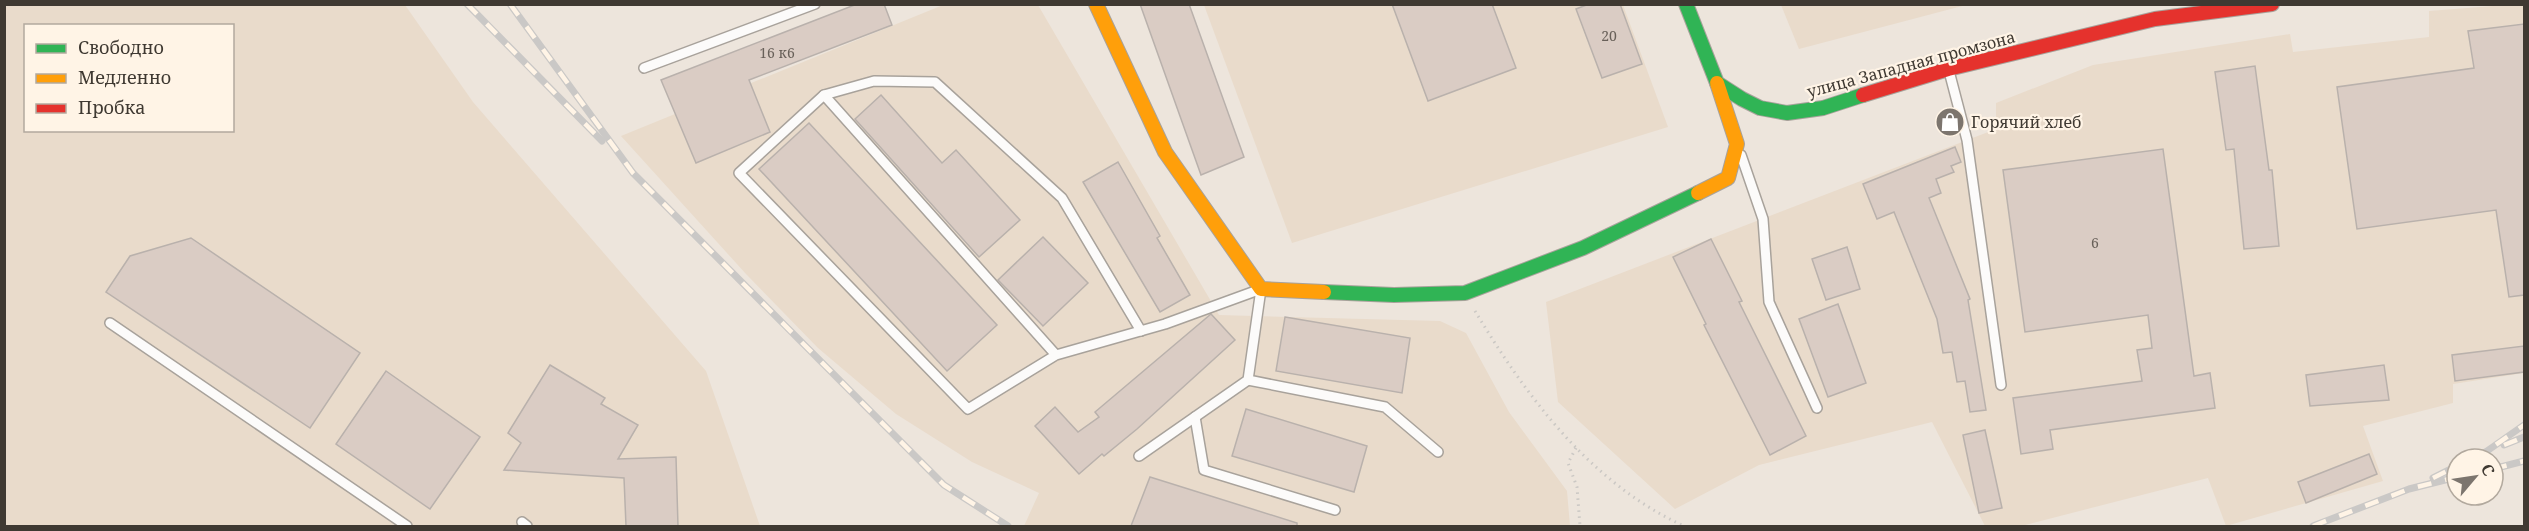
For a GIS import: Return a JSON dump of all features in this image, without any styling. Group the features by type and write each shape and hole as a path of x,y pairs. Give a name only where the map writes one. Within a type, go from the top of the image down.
{"street":[{"path":"1096,4 1165,152 1261,289 1394,295 1465,293 1583,248 1728,178 1737,144 1717,83 1686,4"},
{"name":"улица Западная промзона","path":"1717,83 1760,108 1787,113 1823,108 1948,69 2155,19 2272,4"}],"lane":[{"path":"644,68 815,4"},
{"path":"1948,69 1967,140 2001,385"},
{"path":"1141,331 1062,198 935,82 874,81 824,95 739,173 968,410 1056,355 1141,331 1261,289 1248,380"},
{"path":"824,95 1056,355"},
{"path":"1737,144 1763,219 1769,302 1817,408"},
{"path":"110,323 407,526"},
{"path":"1139,456 1248,380 1385,407 1438,452"},
{"path":"1195,417 1204,470 1335,510"}],"path":[{"path":"1465,293 1525,388 1576,448 1618,486 1683,526"},
{"path":"1576,448 1568,463 1577,487 1580,526"}],"shaded area":[{"path":"4,5 405,5 473,102 706,371 760,526 5,526"},
{"path":"943,5 1038,5 1219,315 1440,321 1466,333 1509,412 1567,491 1570,526 1024,526 1039,493 972,462 896,414 818,348 746,274 621,136"},
{"path":"1204,5 1623,5 1668,127 1292,243"},
{"path":"1781,5 1966,5 1799,49"},
{"path":"2524,5 2524,373 2453,384 2453,403 2363,426 2383,481 2226,526 2208,478 2021,526 1985,526 1932,422 1759,465 1675,509 1558,402 1546,302 1996,129 1996,103 2093,65 2290,34 2293,52 2429,37 2429,11"}],"building":[{"path":"857,4 884,4 892,25 749,80 770,132 696,163 661,80"},
{"path":"1140,4 1189,4 1244,157 1201,175"},
{"path":"1392,4 1492,4 1516,68 1428,101"},
{"path":"1589,4 1620,4 1642,64 1602,78 1576,9"},
{"path":"2524,24 2524,295 2509,297 2496,210 2357,229 2337,87 2474,68 2468,31"},
{"path":"2255,66 2269,170 2272,170 2279,246 2244,249 2234,149 2226,150 2215,72"},
{"path":"881,95 942,163 956,150 1020,220 979,257 855,119"},
{"path":"809,123 997,325 947,371 759,169"},
{"path":"1955,147 1961,162 1951,166 1954,172 1936,179 1941,193 1929,198 1970,299 1968,300 1986,410 1970,412 1965,381 1957,382 1952,352 1943,353 1937,319 1894,212 1877,219 1863,184"},
{"path":"2163,149 2194,376 2210,373 2215,408 2050,430 2053,449 2021,454 2013,398 2142,381 2137,350 2152,348 2148,315 2025,332 2003,170"},
{"path":"1118,162 1160,236 1157,238 1190,295 1160,312 1083,182"},
{"path":"1043,237 1088,283 1043,326 998,280"},
{"path":"191,238 360,353 310,428 106,292 130,256"},
{"path":"1711,239 1742,301 1739,302 1806,436 1770,455 1704,325 1706,324 1673,257"},
{"path":"1847,247 1860,289 1826,300 1812,259"},
{"path":"1838,304 1866,383 1828,397 1799,319"},
{"path":"1211,314 1235,340 1137,429 1079,474 1035,426 1055,407 1078,432 1099,417 1095,412"},
{"path":"1285,317 1410,338 1402,393 1276,371"},
{"path":"2524,346 2524,372 2455,381 2452,355"},
{"path":"550,365 605,398 601,404 638,425 618,459 676,457 678,526 626,526 624,478 504,470 521,443 508,433"},
{"path":"2384,365 2389,400 2310,406 2306,375"},
{"path":"386,371 480,437 430,509 336,444"},
{"path":"1246,409 1367,446 1354,492 1232,456"},
{"path":"1985,430 2002,508 1979,513 1963,435"},
{"path":"2369,454 2377,474 2306,503 2298,482"},
{"path":"1150,477 1297,523 1297,526 1131,526"}],"railway":[{"path":"467,4 602,141"},
{"path":"510,4 633,173 944,485 1008,526"},
{"path":"2493,447 2524,425"},
{"path":"2504,445 2524,437"},
{"path":"2505,466 2524,461"},
{"path":"2433,478 2445,472"},
{"path":"2313,526 2409,489 2445,480"}],"traffic: fast":[{"path":"1686,4 1717,83 1742,99 1760,108 1787,113 1823,108 1863,95"},
{"path":"1324,292 1394,295 1465,293 1583,248 1698,193"}],"traffic: slow":[{"path":"1096,4 1165,152 1261,289 1324,292"},
{"path":"1698,193 1728,178 1737,144 1717,83"}],"traffic: jam":[{"path":"1863,95 1948,69 2155,19 2272,4"}],"place":[{"name":"Горячий хлеб","path":"1950,122"}]}
